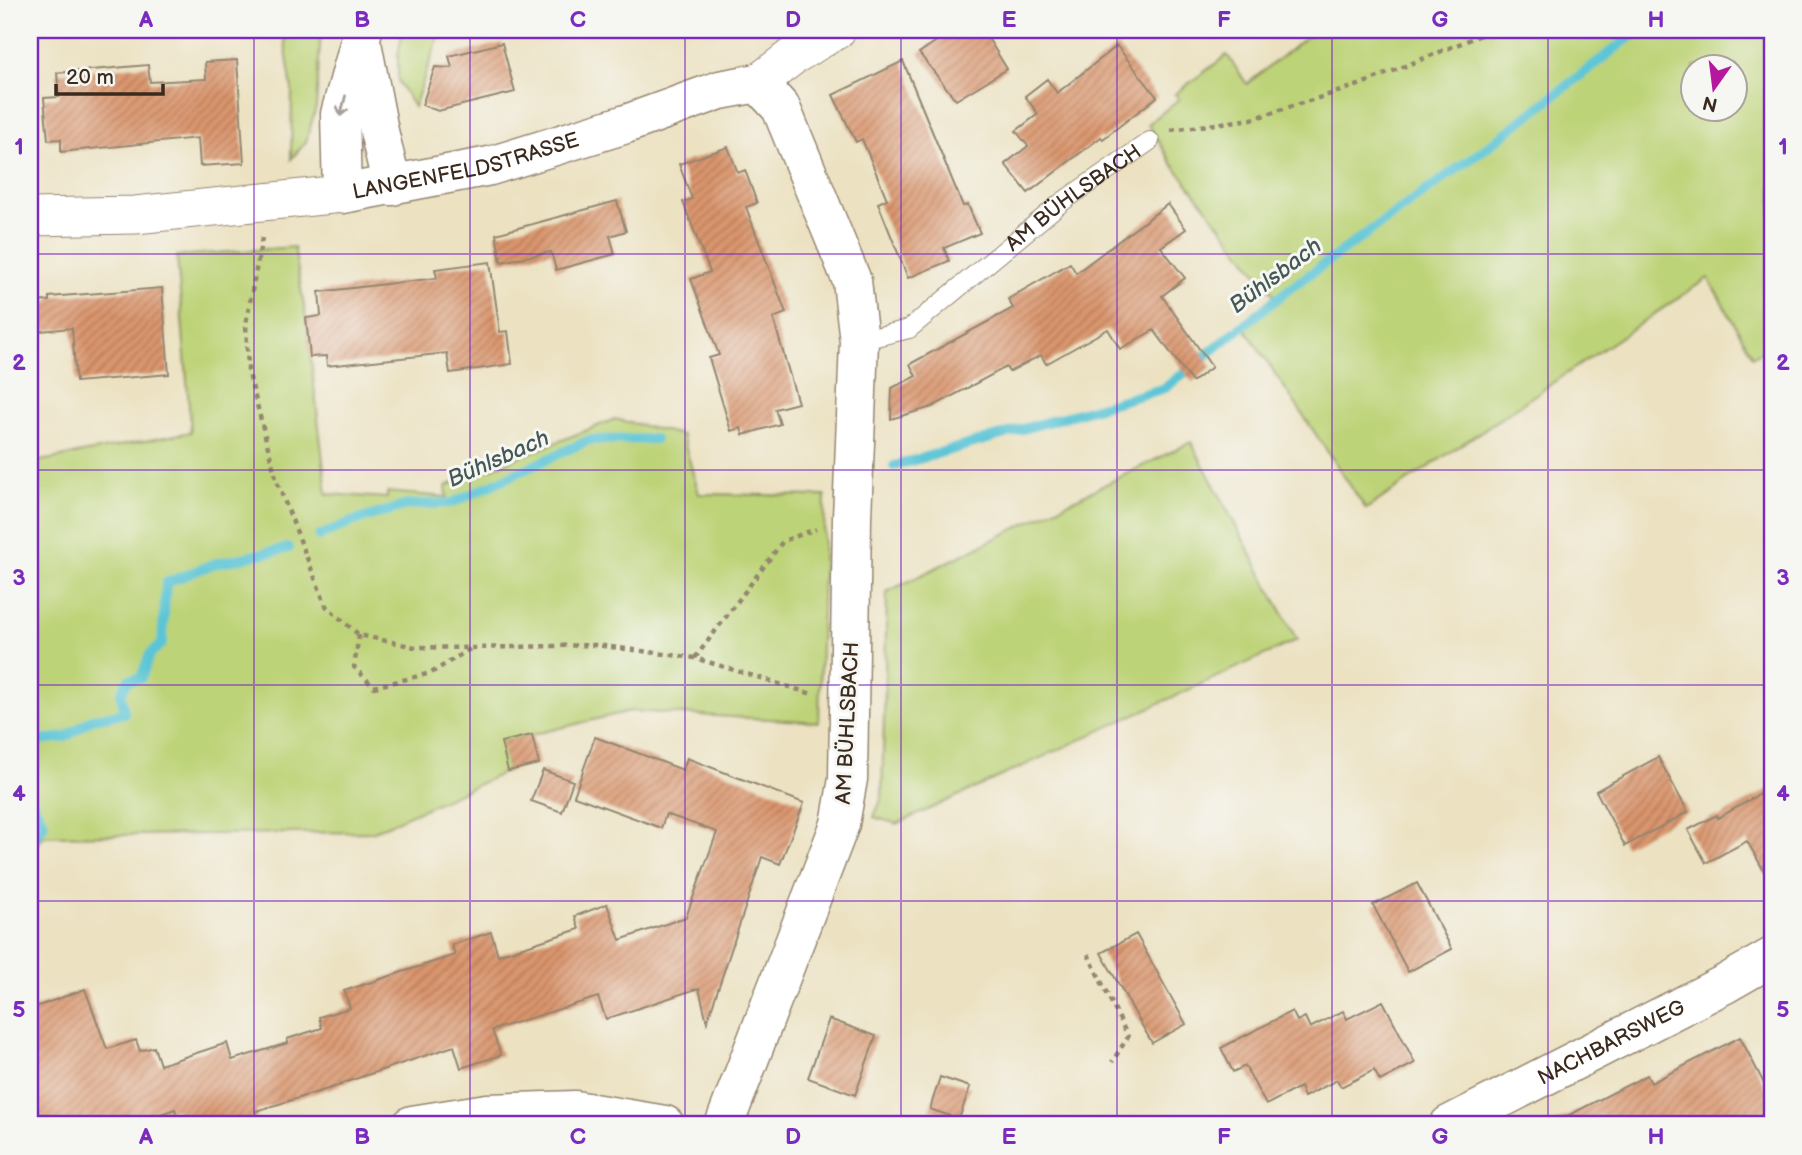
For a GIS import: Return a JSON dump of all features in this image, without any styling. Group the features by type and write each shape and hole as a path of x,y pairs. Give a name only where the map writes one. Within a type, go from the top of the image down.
{"street":[{"name":"LANGENFELDSTRASSE","path":"30,217 135,215 264,204 392,186 490,166 626,124 720,90 758,83 793,55 837,30"},
{"path":"362,35 392,186"},
{"path":"342,194 338,140 340,114 362,35"},
{"name":"AM BÜHLSBACH","path":"724,1125 841,824 848,779 851,703 852,518 859,341 852,281 781,108 758,83"},
{"name":"NACHBARSWEG","path":"1450,1125 1725,984 1772,957"},
{"path":"412,1125 487,1113 575,1111 665,1125"}],"lane":[{"name":"AM BÜHLSBACH","path":"859,341 909,329 1062,202 1150,141"}],"path":[{"path":"1150,141 1166,131 1252,119 1359,85 1493,30"},
{"path":"264,204 261,245 246,323 248,370 277,482 326,606 359,635 415,647 596,645 695,658 814,695 851,703"},
{"path":"695,658 783,541 852,518"},
{"path":"359,635 354,667 374,687 431,673 471,648"},
{"path":"1088,954 1128,1037 1112,1062"}],"green space":[{"path":"283,30 321,30 316,107 306,142 291,159 292,89"},
{"path":"403,30 441,30 414,107 398,81 398,55"},
{"path":"1315,30 1772,30 1772,346 1753,356 1708,278 1366,509 1242,324 1274,295 1171,162 1148,124 1179,99 1175,94 1227,55 1247,84"},
{"path":"294,247 306,318 327,494 387,498 387,492 447,497 446,486 615,419 682,435 699,494 825,496 819,722 630,711 502,742 508,771 372,832 44,836 30,854 30,463 191,432 177,256"},
{"path":"1191,442 1297,640 897,824 874,817 882,797 887,592"}],"building":[{"path":"953,30 983,30 1007,69 956,100 919,53"},
{"path":"502,43 515,92 438,111 422,105 435,67 452,68 449,56"},
{"path":"1117,46 1157,97 1028,193 1005,164 1028,146 1016,131 1038,114 1025,96 1047,79 1057,93"},
{"path":"237,60 244,163 200,166 198,138 61,152 61,139 48,140 44,98 59,97 57,73 148,65 150,82 206,79 205,62"},
{"path":"903,61 963,206 968,205 980,233 944,248 949,261 908,278 878,203 887,199 862,139 856,142 833,95"},
{"path":"728,147 738,173 745,170 757,203 746,207 786,313 773,318 798,403 775,409 780,424 743,435 741,428 731,431 709,358 719,355 691,279 710,272 683,202 692,199 679,164"},
{"path":"617,201 626,231 610,236 615,254 556,270 551,252 501,262 496,234"},
{"path":"1168,204 1186,229 1161,247 1185,278 1162,296 1212,367 1192,382 1154,330 1120,349 1108,329 1046,364 1041,355 1009,372 1006,367 932,407 891,419 892,388 916,376 910,364 1013,308 1008,299 1070,263 1076,273"},
{"path":"490,262 500,332 508,331 512,364 450,373 447,353 327,366 326,356 310,357 306,318 321,316 319,292 437,278 435,269"},
{"path":"162,288 169,374 76,382 72,328 30,332 30,302 49,301 49,297"},
{"path":"532,735 539,764 508,771 501,742"},
{"path":"595,737 683,770 687,758 804,803 780,864 762,857 707,1022 699,988 606,1019 598,997 492,1030 501,1055 461,1068 454,1046 256,1111 258,1117 231,1125 180,1125 175,1109 129,1125 30,1125 30,1009 85,989 107,1049 136,1040 140,1051 154,1047 160,1065 227,1043 232,1060 288,1043 287,1039 322,1028 319,1017 350,1008 344,991 455,955 452,945 491,932 498,955 579,929 575,916 607,904 620,940 686,917 717,832 666,814 661,828 574,796"},
{"path":"1658,757 1688,812 1625,846 1596,791"},
{"path":"543,770 573,781 562,812 531,801"},
{"path":"1772,787 1772,885 1747,841 1706,863 1688,830 1717,815 1718,818"},
{"path":"1417,883 1452,949 1408,972 1373,905"},
{"path":"1136,934 1186,1024 1152,1043 1101,953"},
{"path":"1383,1001 1415,1063 1380,1081 1374,1070 1341,1087 1337,1080 1304,1097 1300,1087 1266,1105 1245,1066 1233,1072 1221,1048 1292,1011 1297,1021 1305,1017 1310,1028 1343,1011 1347,1019"},
{"path":"829,1019 876,1036 855,1095 808,1078"},
{"path":"1740,1037 1772,1099 1772,1112 1746,1125 1550,1125 1647,1075 1651,1083"},
{"path":"940,1077 970,1087 959,1119 930,1109"}],"waterway":[{"name":"Bühlsbach","path":"894,466 1165,388 1289,289 1486,148 1639,30"},
{"name":"Bühlsbach","path":"319,536 351,522 407,505 452,503 589,440 655,439"},
{"name":"Bühlsbach","path":"30,750 32,741 66,737 92,719 124,713 121,693 128,680 141,678 150,654 162,644 166,583 213,564 289,548"},
{"name":"Bühlsbach","path":"30,797 44,824 30,846"}]}
